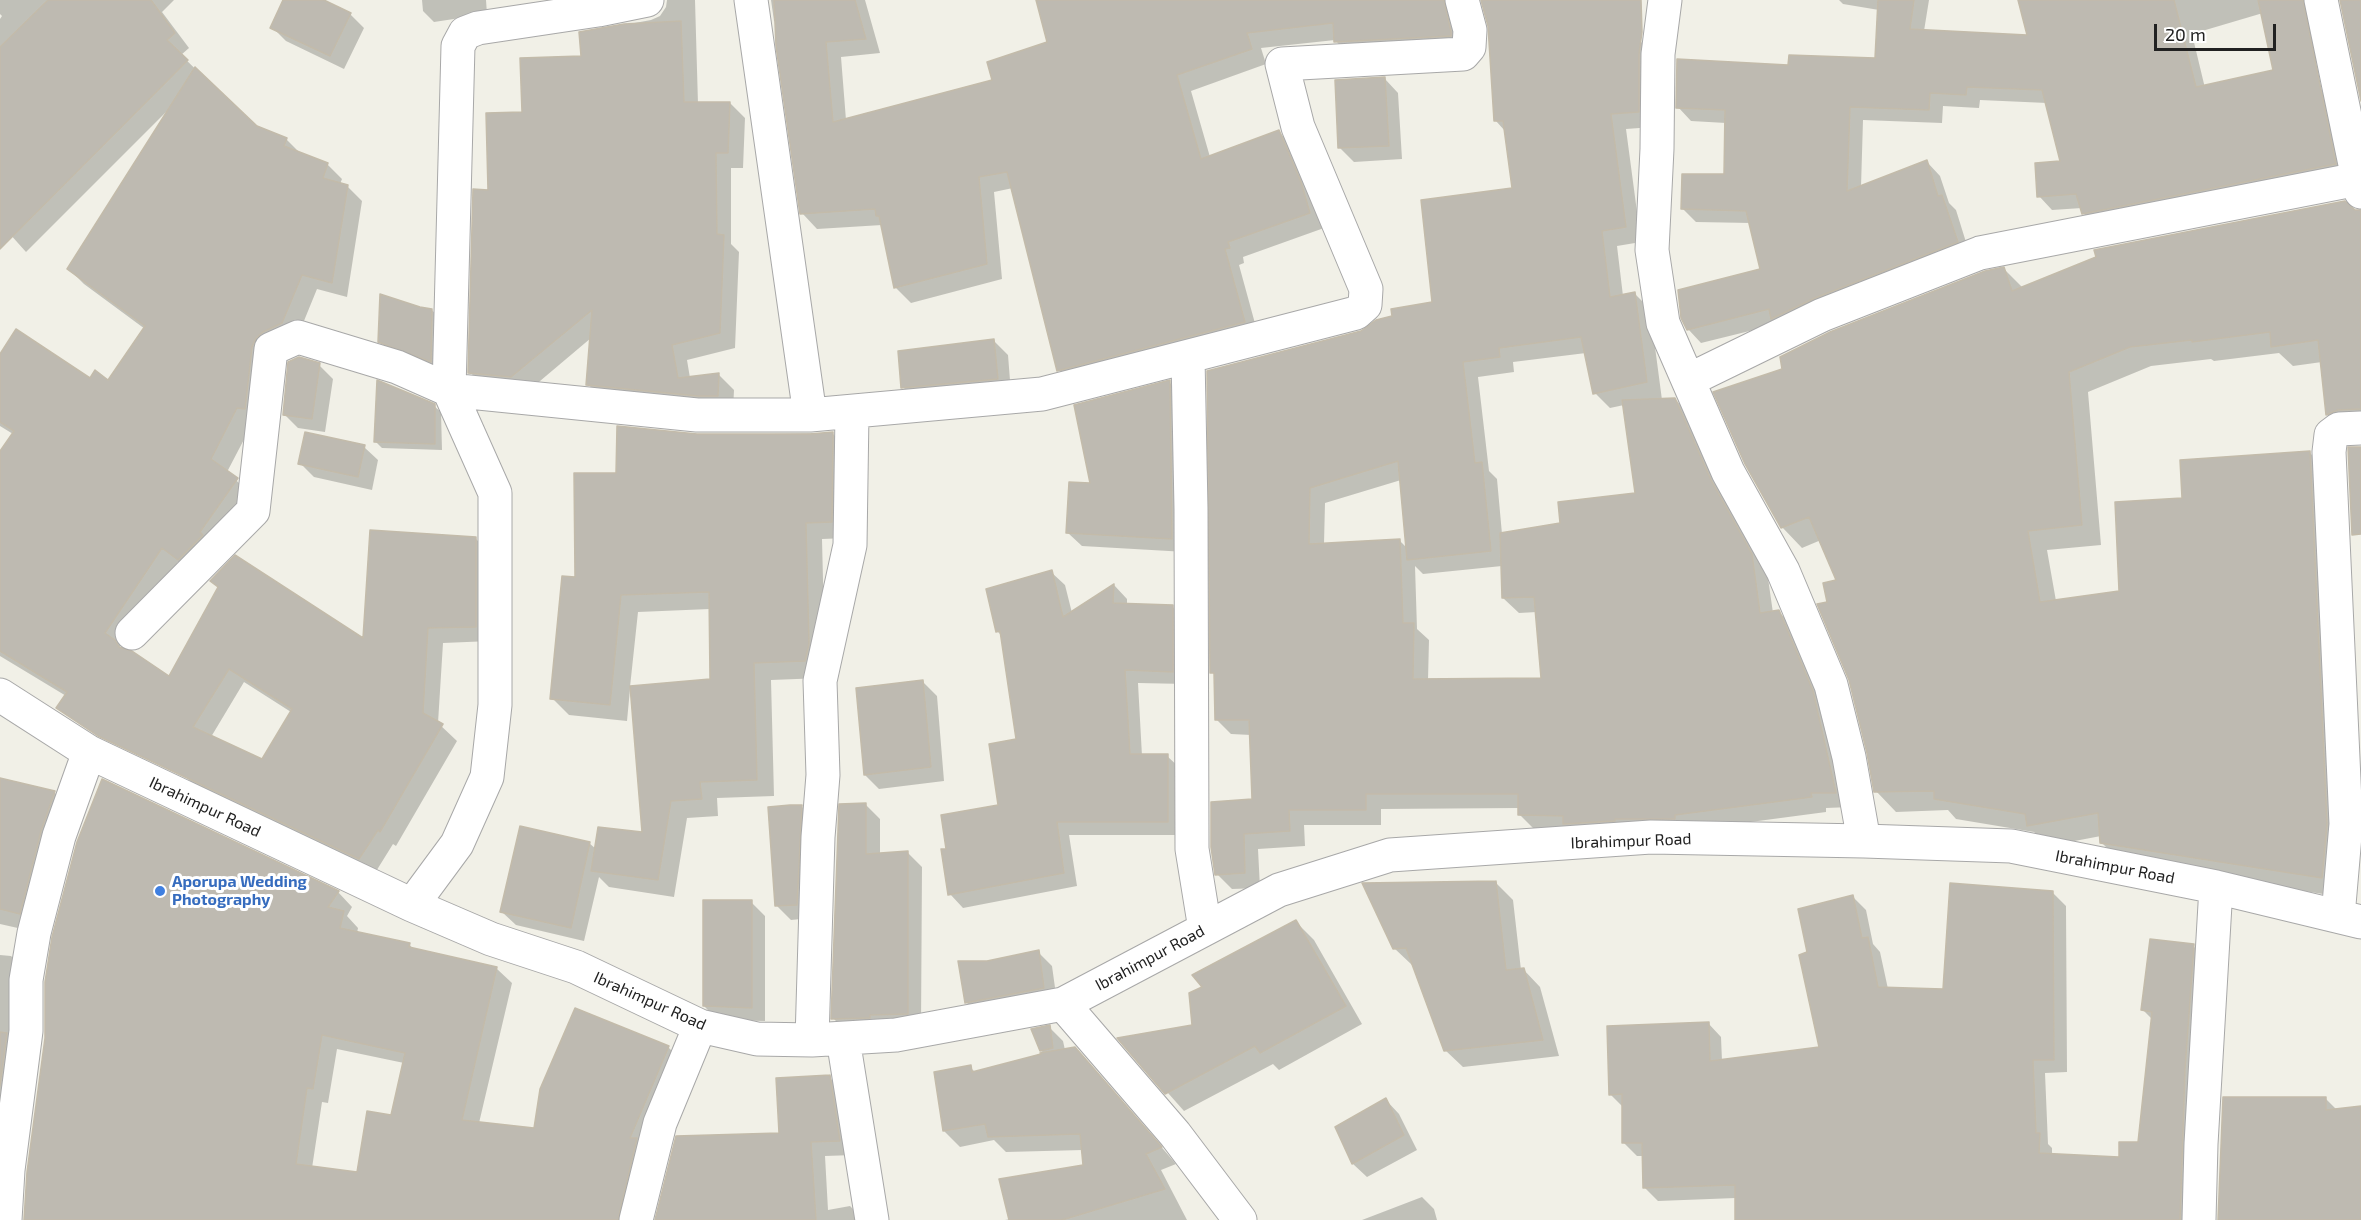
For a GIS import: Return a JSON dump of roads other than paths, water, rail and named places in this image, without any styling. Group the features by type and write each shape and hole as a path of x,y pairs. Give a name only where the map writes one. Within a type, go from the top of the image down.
{"street":[{"path":"412,905 457,844 487,777 495,705 495,493 449,390 458,46 465,33 478,28 598,10 647,0"},
{"path":"751,0 810,415"},
{"path":"132,633 253,511 271,349 298,337 397,367 449,390 697,415 810,415 1042,394 1356,313 1365,305 1366,289 1298,127 1282,64 1464,54 1469,47 1470,30 1462,0"},
{"path":"1665,0 1658,54 1657,149 1652,250 1663,323 1728,472 1783,571 1831,685 1849,757 1864,841"},
{"path":"1689,380 1822,315 1980,253 2359,177 2321,0"},
{"path":"1188,357 1192,849 1205,929"},
{"path":"852,413 850,545 820,681 823,775 818,837 828,1040 872,1220"},
{"path":"2350,919 2328,452 2331,435 2339,429 2361,428"},
{"name":"Ibrahimpur Road","path":"0,695 89,752 412,905 492,939 576,967 700,1026 757,1040 828,1040 896,1035 1063,1004 1280,890 1390,855 1651,837 2011,846 2216,887 2350,919"},
{"path":"5,1220 4,1170 26,1031 26,980 34,933 59,836 89,752"},
{"path":"2199,1220 2201,1144 2216,887"},
{"path":"1063,1004 1175,1134 1240,1220"},
{"path":"636,1220 660,1123 700,1026"}],"place":[{"name":"Aporupa Wedding Photography","path":"160,891"}]}
